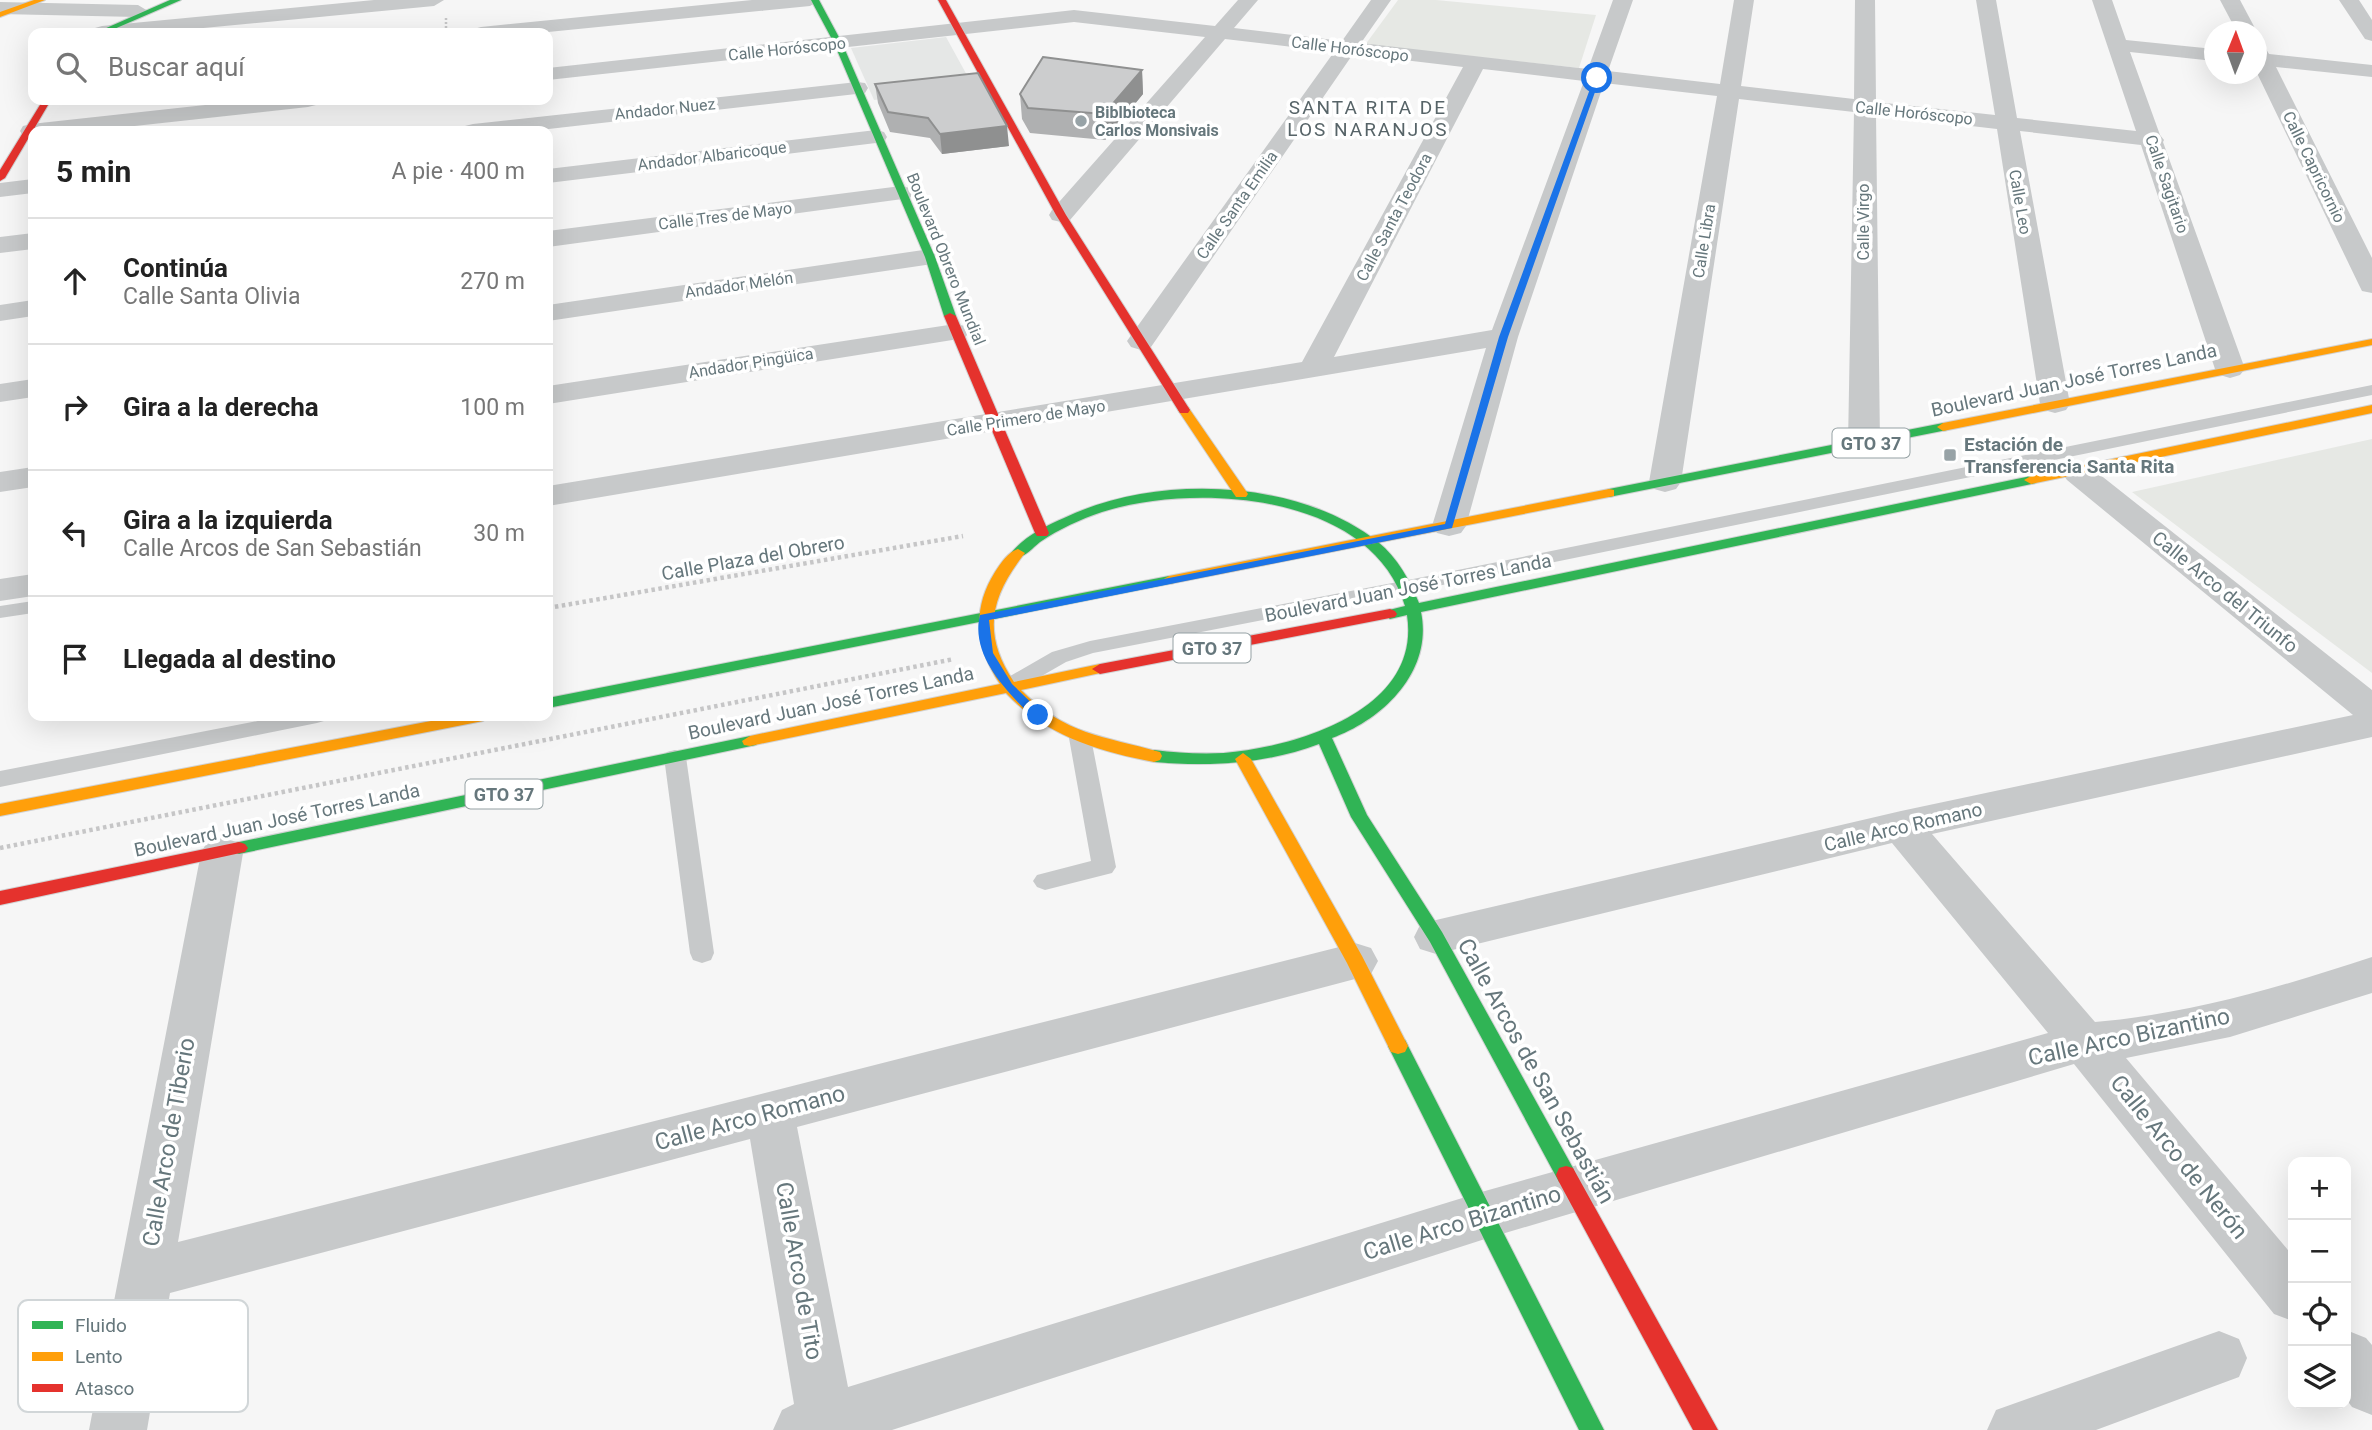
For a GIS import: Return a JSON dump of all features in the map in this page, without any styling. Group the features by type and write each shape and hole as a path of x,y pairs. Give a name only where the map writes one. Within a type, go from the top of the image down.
{"street":[{"path":"6,10 41,0"},
{"path":"111,28 177,0"},
{"path":"151,28 434,0"},
{"path":"531,28 813,0"},
{"name":"Boulevard Obrero Mundial","path":"813,0 838,43 876,137 930,257 955,332 1042,533"},
{"path":"942,0 1060,215 1141,341 1171,394 1241,494"},
{"path":"1060,215 1248,0"},
{"name":"Calle Santa Emilia","path":"1141,341 1381,0"},
{"path":"1449,526 1504,337 1623,0"},
{"name":"Calle Libra","path":"1665,482 1744,0"},
{"name":"Calle Virgo","path":"1864,444 1865,0"},
{"name":"Calle Leo","path":"1986,0 2055,404"},
{"name":"Calle Sagitario","path":"2102,0 2230,369"},
{"path":"2230,0 2242,21"},
{"path":"2349,0 2372,35"},
{"path":"6,10 147,11"},
{"name":"Calle Horóscopo","path":"553,73 1074,16 2152,140"},
{"path":"2118,45 2204,54"},
{"path":"2267,56 2372,71"},
{"name":"Calle Santa Teodora","path":"1312,370 1475,64"},
{"name":"Calle Capricornio","path":"2267,73 2372,285"},
{"name":"Andador Nuez","path":"546,126 857,88"},
{"path":"34,126 44,105"},
{"path":"76,126 263,105"},
{"path":"479,126 481,106"},
{"path":"0,178 28,136"},
{"name":"Andador Albaricoque","path":"553,175 876,137"},
{"path":"0,190 28,187"},
{"name":"Calle Tres de Mayo","path":"553,238 901,193"},
{"path":"0,245 28,242"},
{"name":"Andador Melón","path":"553,312 930,257"},
{"path":"0,313 28,310"},
{"name":"Andador Pingüica","path":"553,394 955,332"},
{"name":"Calle Primero de Mayo","path":"553,495 1504,337"},
{"name":"Boulevard Juan José Torres Landa","path":"553,702 2372,342"},
{"path":"0,393 28,389"},
{"name":"Boulevard Juan José Torres Landa","path":"0,898 1008,687 1416,609 2372,410"},
{"name":"Calle Arco del Triunfo","path":"2078,473 2372,710"},
{"path":"0,482 28,478"},
{"path":"1187,492 1241,494 1311,510 1369,542 1393,565 1408,586 1416,609 1416,645 1400,680 1369,712 1324,738 1243,758 1187,760 1142,755 1080,738 1038,715 1008,687 988,653 984,617 990,594 1002,571 1020,551 1042,533 1085,512 1134,498 1187,492"},
{"path":"0,590 28,585"},
{"path":"0,810 457,721"},
{"name":"Calle Arco Romano","path":"1436,937 1901,826 2372,724"},
{"name":"Calle Arcos de San Sebastián","path":"1324,738 1359,817 1436,937 1706,1430"},
{"path":"1243,758 1355,961 1592,1430"},
{"name":"Calle Arco de Nerón","path":"1901,826 2084,1042 2288,1290"},
{"name":"Calle Arco de Tiberio","path":"141,1300 222,853"},
{"name":"Calle Arco Romano","path":"145,1275 1355,961"},
{"name":"Calle Arco Bizantino","path":"818,1428 1575,1188 2084,1042 2123,1040 2190,1027 2372,975"},
{"name":"Calle Arco de Tito","path":"770,1112 818,1428"},
{"path":"2016,1430 2219,1358"},
{"path":"2351,1363 2372,1387"},
{"name":"Calle Arco de Tiberio","path":"118,1430 121,1412"}],"lane":[{"path":"1008,687 1059,657 1090,647 1408,586 2372,390"},
{"path":"1408,586 1415,575 1426,566"},
{"path":"0,612 28,608"},
{"path":"0,779 292,721"},
{"path":"1045,881 1104,867 1080,738"},
{"path":"675,757 702,953"}],"path":[{"name":"Calle Plaza del Obrero","path":"553,607 963,536"},
{"path":"0,848 988,653"}],"shaded area":[{"path":"1398,0 1436,0 1596,15 1579,68 1365,45"},
{"path":"946,37 974,88 874,100 851,48"},
{"path":"2372,439 2372,673 2132,492"}],"building":[{"path":"1043,57 1142,70 1104,114 1028,108 1020,94"},
{"path":"978,73 1007,126 940,134 928,118 888,112 875,84"}],"traffic: fast":[{"path":"111,28 177,0"},
{"path":"815,0 838,43 930,257 950,316"},
{"path":"1609,493 1943,427"},
{"path":"1390,614 2031,480"},
{"path":"1154,756 1187,759 1262,754 1300,745 1337,731 1369,712 1394,688 1412,659 1416,645 1413,608 1397,571 1375,547 1349,528 1286,504 1252,497 1187,492"},
{"path":"1018,553 1056,527 1097,509 1141,498 1187,492"},
{"path":"553,702 1169,580"},
{"path":"1324,738 1359,817 1436,937 1566,1175"},
{"path":"239,848 750,741"},
{"path":"1398,1046 1592,1430"}],"traffic: slow":[{"path":"0,15 41,0"},
{"path":"1943,427 2372,342"},
{"path":"2031,480 2372,409"},
{"path":"1184,410 1241,494"},
{"path":"1169,580 1609,493"},
{"path":"1018,553 1000,575 987,611 987,640 999,671 1012,690 1028,706 1066,731 1109,746 1154,756"},
{"path":"750,741 1100,669"},
{"path":"0,810 457,721"},
{"path":"1243,759 1355,961 1398,1046"}],"traffic: jam":[{"path":"942,0 1061,215 1184,410"},
{"path":"31,126 44,105"},
{"path":"0,178 28,132"},
{"path":"950,316 1042,533"},
{"path":"1100,669 1390,614"},
{"path":"0,898 239,848"},
{"path":"1566,1175 1706,1430"}],"place":[{"name":"Biblbioteca Carlos Monsivais","path":"1081,121"},
{"name":"Estación de Transferencia Santa Rita","path":"1950,455"}],"district":[{"name":"SANTA RITA DE LOS NARANJOS","path":"1368,118"}],"route":[{"path":"1038,715 1008,687 988,653 984,617 1449,526 1504,337 1597,78"}]}
